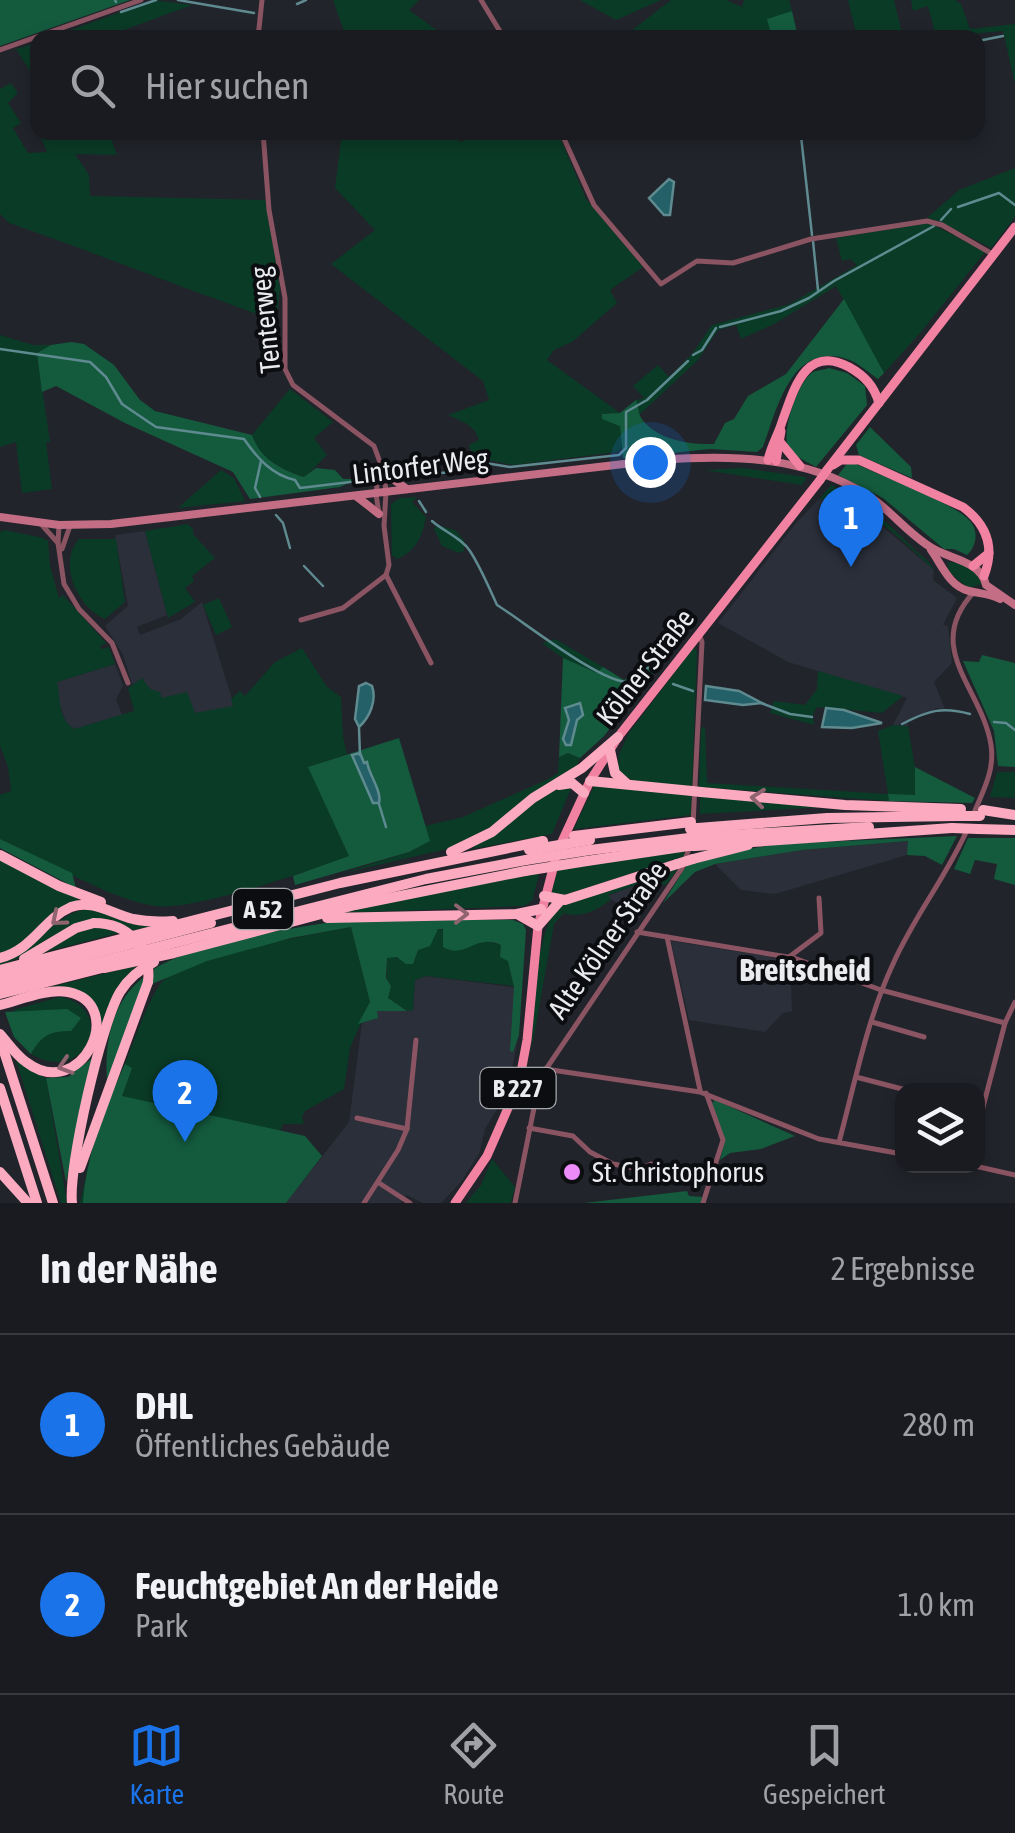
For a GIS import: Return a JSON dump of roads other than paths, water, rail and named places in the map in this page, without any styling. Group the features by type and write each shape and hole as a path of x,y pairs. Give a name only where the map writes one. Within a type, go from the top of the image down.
{"highway":[{"path":"410,866 486,836 582,768 618,737"},
{"path":"610,750 614,773 628,785"},
{"path":"590,781 959,812"},
{"path":"551,787 572,783 584,793"},
{"path":"104,968 527,860 693,833 925,809"},
{"name":"A 52","path":"0,978 342,890 693,833 827,818 959,812 1015,814"},
{"name":"A 52","path":"693,833 828,828 1015,830"},
{"path":"0,970 410,866 574,836 693,833 779,839 952,828"},
{"path":"518,914 538,926 560,901 692,859 779,839"},
{"path":"0,855 123,916"},
{"name":"A 52","path":"2,997 252,923 426,879 527,860"},
{"path":"544,896 560,901"},
{"path":"0,958 27,946 74,906 93,905 147,921 194,920"},
{"path":"301,920 356,915 518,914 541,909"},
{"path":"0,970 76,928 94,923 118,926 137,940 147,962 148,982 82,1160 72,1203"},
{"path":"2,997 252,923"},
{"path":"72,1203 72,1174 112,1008 135,975 174,953"},
{"path":"0,1036 26,1062 52,1072 81,1061 96,1033 93,1010 71,993 2,997"},
{"path":"0,1036 53,1203"},
{"path":"0,1088 36,1203"},
{"path":"0,1172 28,1203"}],"main road":[{"name":"Kölner Straße","path":"455,1203 486,1156 520,1083 544,896 558,850 590,781 618,737 1015,227"},
{"path":"772,460 793,386 808,368 827,362 840,364 870,382 895,381"},
{"path":"870,382 878,403"},
{"path":"772,460 781,443 782,424"},
{"path":"848,442 859,460"},
{"path":"781,443 800,466"},
{"name":"Lintorfer Weg","path":"0,516 70,526 145,521 658,460 712,457 772,460 834,478 869,496 947,562"},
{"path":"827,470 842,460 859,460 963,507 984,527 989,553 981,586"},
{"path":"384,472 407,489"},
{"path":"356,496 379,514"},
{"path":"989,553 973,566 947,562 945,574 961,588 981,586 1014,605"},
{"path":"973,566 981,586"}],"street":[{"path":"56,30 141,0"},
{"path":"259,30 262,0"},
{"path":"482,0 499,30"},
{"path":"0,50 30,39"},
{"name":"Tenterweg","path":"264,140 269,210 285,298 286,374 293,385 372,443 384,472 381,493"},
{"path":"565,140 594,205 661,284 697,261 733,263 811,239 927,221 942,224 994,255"},
{"path":"302,620 343,608 386,575 390,565 379,462"},
{"path":"381,493 379,514 384,526"},
{"path":"41,524 62,552"},
{"path":"58,543 59,525"},
{"path":"70,526 61,571 70,596 112,643 128,683"},
{"path":"386,575 431,663"},
{"path":"839,1142 881,990 902,943 952,864 991,769 991,742 955,656 953,630 962,608 981,586"},
{"path":"961,588 962,608"},
{"name":"Alte Kölner Straße","path":"515,1203 538,1086 545,1069 690,851 702,642 698,634"},
{"path":"788,957 821,933 819,898"},
{"path":"637,932 788,957 881,990 1005,1023"},
{"path":"667,937 699,1080 723,1140 703,1203"},
{"path":"985,1093 1015,1002"},
{"path":"872,1022 924,1037"},
{"path":"364,1203 407,1129 416,1040"},
{"path":"545,1069 703,1092 798,1132 895,1153"},
{"path":"856,1077 895,1087"},
{"path":"358,1118 407,1129"},
{"path":"530,1128 573,1136 590,1152 613,1164 640,1169 651,1164"},
{"path":"985,1169 1015,1176"},
{"path":"379,1183 410,1203"}],"water":[{"path":"669,179 674,182 670,215 664,215 649,198"},
{"path":"359,686 372,686 373,702 359,727 355,719"},
{"path":"706,686 739,691 762,703 705,700"},
{"path":"580,703 583,715 577,720 571,745 566,745 563,739 569,720 565,708"},
{"path":"826,708 844,710 882,723 822,727"},
{"path":"360,753 377,788 379,803 373,803 352,755"}],"waterway":[{"path":"121,12 156,0"},
{"path":"178,0 254,13"},
{"path":"297,4 306,0"},
{"path":"985,40 1003,36"},
{"path":"801,140 812,235"},
{"path":"958,207 999,193 1015,205"},
{"path":"941,220 951,209"},
{"path":"720,327 781,311 809,298 934,226"},
{"path":"813,241 818,290"},
{"path":"693,355 702,350 716,328"},
{"path":"0,349 90,362 106,377 122,404 156,427 244,439 266,465 295,480 300,488 367,480"},
{"path":"400,477 451,472 464,462 473,461 510,467 619,455 626,448 626,412 647,400 688,361"},
{"path":"260,497 255,488 261,461"},
{"path":"419,501 426,512"},
{"path":"276,515 283,523 290,548"},
{"path":"432,521 467,546 497,605 602,674 631,682 637,674"},
{"path":"304,566 323,586"},
{"path":"641,670 650,667"},
{"path":"673,684 693,691"},
{"path":"761,703 812,717"},
{"path":"902,724 935,711 970,714"},
{"path":"994,722 1006,723 1015,730"},
{"path":"359,728 360,755"},
{"path":"379,804 386,827"}],"place":[{"name":"DHL","path":"851,567"},
{"name":"Feuchtgebiet An der Heide","path":"185,1142"},
{"name":"St. Christophorus","path":"572,1172"}],"district":[{"name":"Breitscheid","path":"805,969"}]}
